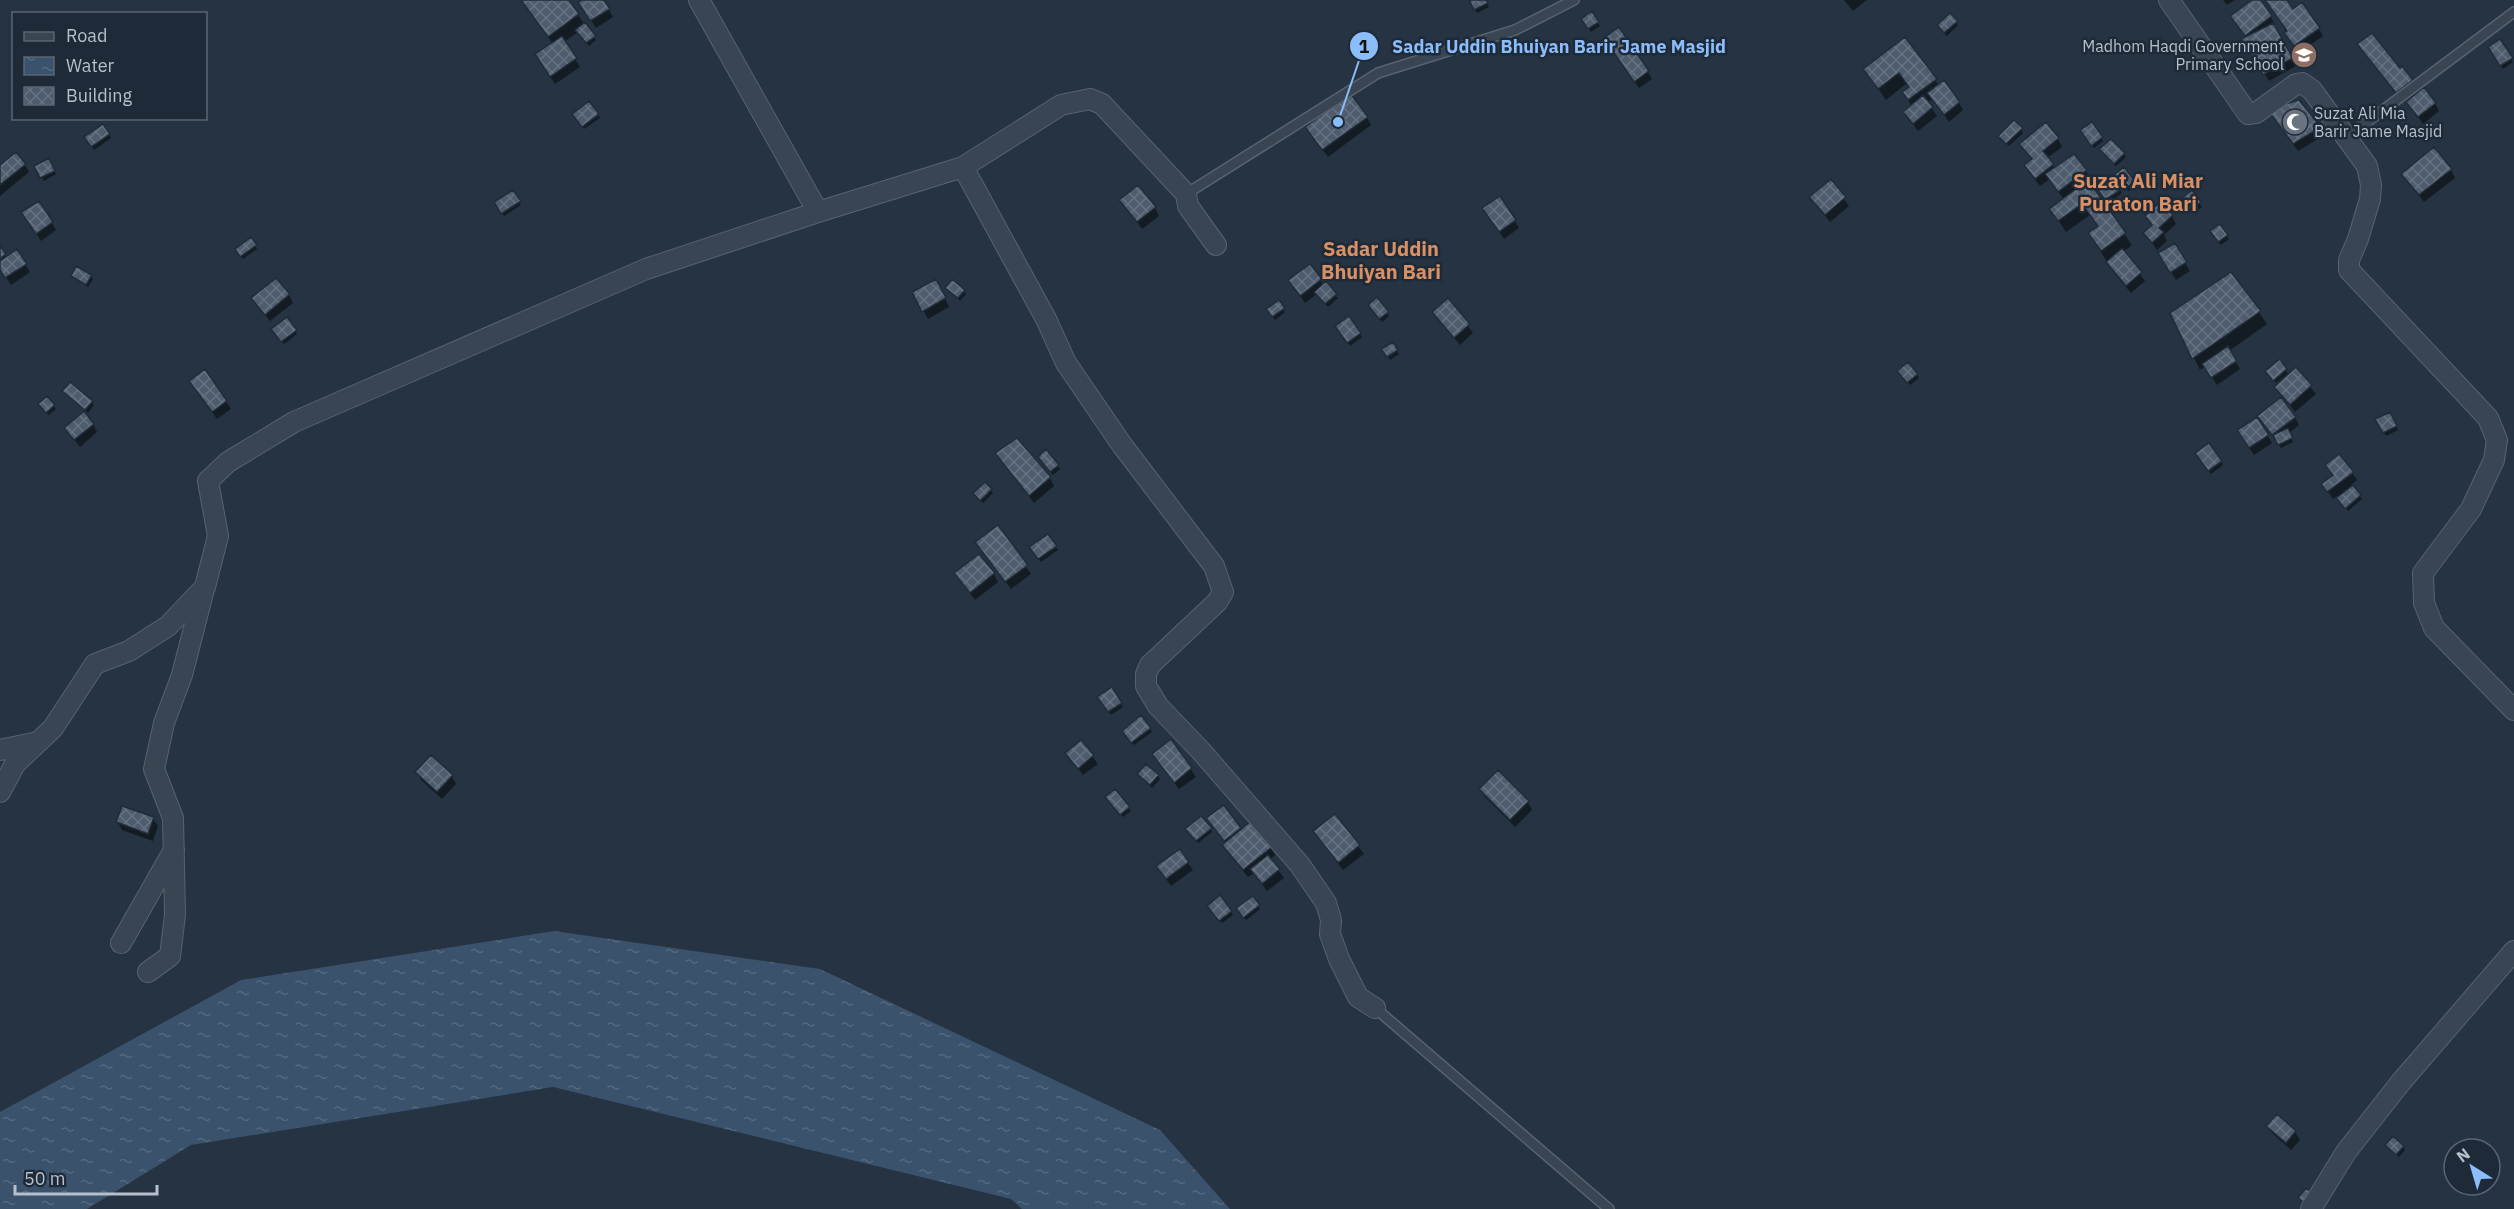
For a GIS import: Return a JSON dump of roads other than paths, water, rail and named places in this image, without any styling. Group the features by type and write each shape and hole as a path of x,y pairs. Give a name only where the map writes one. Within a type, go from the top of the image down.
{"street":[{"path":"699,0 818,212"},
{"path":"2169,0 2248,114 2256,113 2296,84 2302,83 2312,90 2367,166 2371,185 2370,199 2349,260 2349,270 2488,418 2497,441 2494,460 2471,509 2423,573 2424,603 2434,628 2514,710"},
{"path":"148,972 170,956 175,915 173,818 154,769 164,723 182,675 218,536 208,481 237,456 294,422 646,269 963,167 1061,105 1090,99 1102,104 1186,194 1188,206 1216,245"},
{"path":"963,167 1046,319 1065,363 1122,445 1214,566 1219,577 1223,592 1217,602 1150,665 1146,674 1146,686 1158,706 1201,751 1300,865 1326,903 1331,920 1330,934 1339,959 1358,997 1376,1008"},
{"path":"0,792 15,764 53,728 95,664 129,651 168,626 205,587"},
{"path":"0,750 38,742"},
{"path":"121,943 174,850"},
{"path":"2311,1209 2346,1152 2401,1082 2514,951"}],"lane":[{"path":"1186,194 1378,73 1515,30 1574,0"},
{"path":"2347,137 2514,12"},
{"path":"1376,1008 1610,1209"}],"water":[{"path":"554,931 820,969 1160,1130 1230,1209 1022,1209 1011,1199 553,1087 191,1145 87,1209 0,1209 0,1112 241,980"}],"place":[{"name":"Madhom Haqdi Government Primary School","path":"2304,55"},
{"name":"Sadar Uddin Bhuiyan Barir Jame Masjid","path":"1338,122"},
{"name":"Suzat Ali Mia Barir Jame Masjid","path":"2295,122"}],"district":[{"name":"Suzat Ali Miar Puraton Bari","path":"2138,192"},
{"name":"Sadar Uddin Bhuiyan Bari","path":"1381,260"}]}
